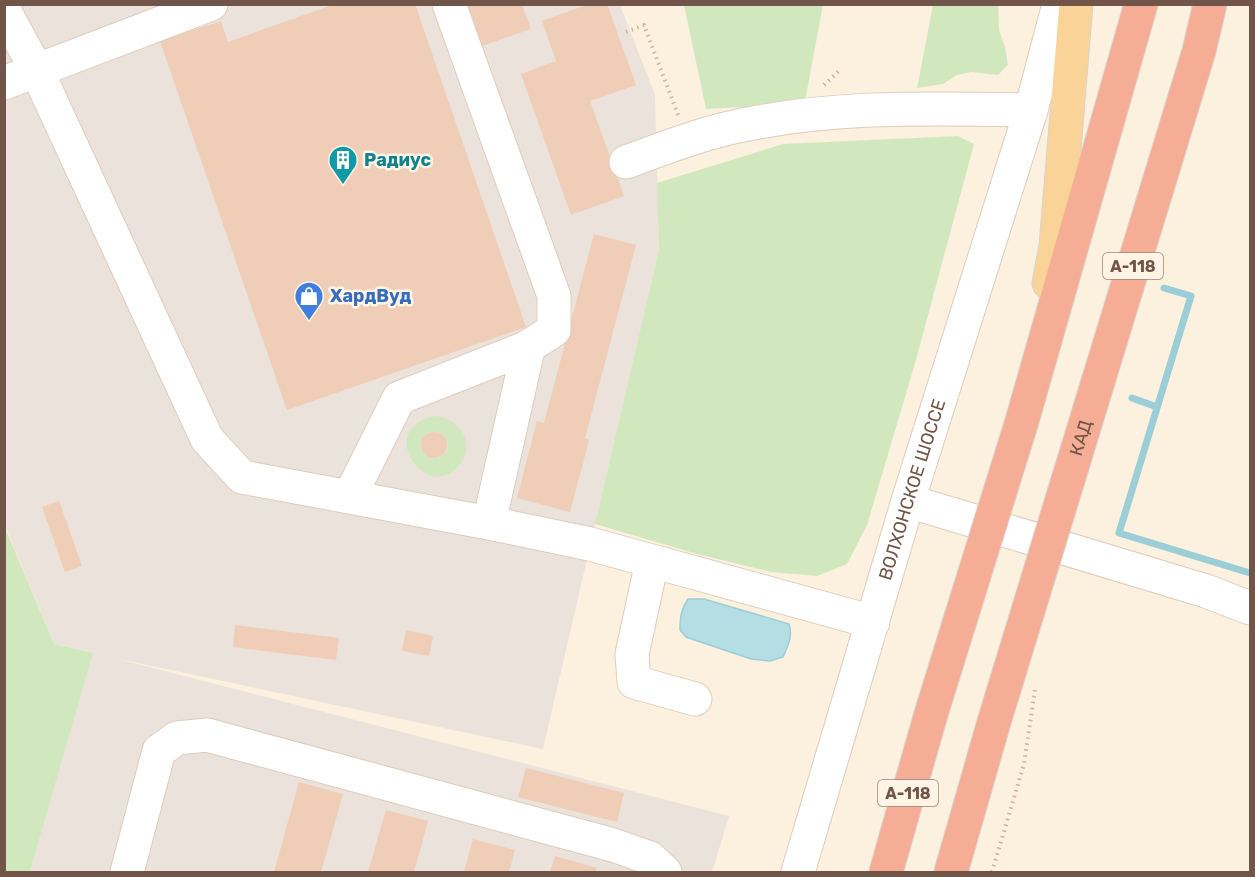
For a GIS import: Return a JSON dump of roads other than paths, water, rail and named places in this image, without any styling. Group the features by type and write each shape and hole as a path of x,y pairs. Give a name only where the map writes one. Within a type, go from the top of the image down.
{"highway":[{"name":"А-118","path":"886,873 931,714 1023,421 1141,4"},
{"name":"КАД","path":"951,873 994,723 1199,51 1210,4"},
{"path":"1199,51 1217,4"}],"main road":[{"path":"1023,421 1056,246 1076,4"}],"street":[{"path":"4,83 212,4"},
{"path":"350,496 399,398 526,348 554,330 554,296 449,4"},
{"name":"ВОЛХОНСКОЕ ШОССЕ","path":"798,873 908,501 1031,110 1059,4"},
{"path":"4,10 37,71 207,438 242,477 489,522 590,544 873,622"},
{"path":"626,162 722,130 818,113 900,108 1031,110"},
{"path":"489,522 527,354 526,348"},
{"path":"908,501 1195,587 1251,608"},
{"path":"652,562 632,654 634,682 695,699"},
{"path":"127,873 159,752 177,738 207,735 613,845 650,858 664,873"}],"water":[{"path":"688,599 704,599 789,624 790,637 783,657 770,661 751,659 686,637 680,630 680,622 682,610"}],"waterway":[{"path":"1164,288 1191,296 1119,533 1250,573"},
{"path":"1132,398 1157,407"}],"place":[{"name":"Радиус","path":"343,186"},
{"name":"ХардВуд","path":"309,322"}]}
